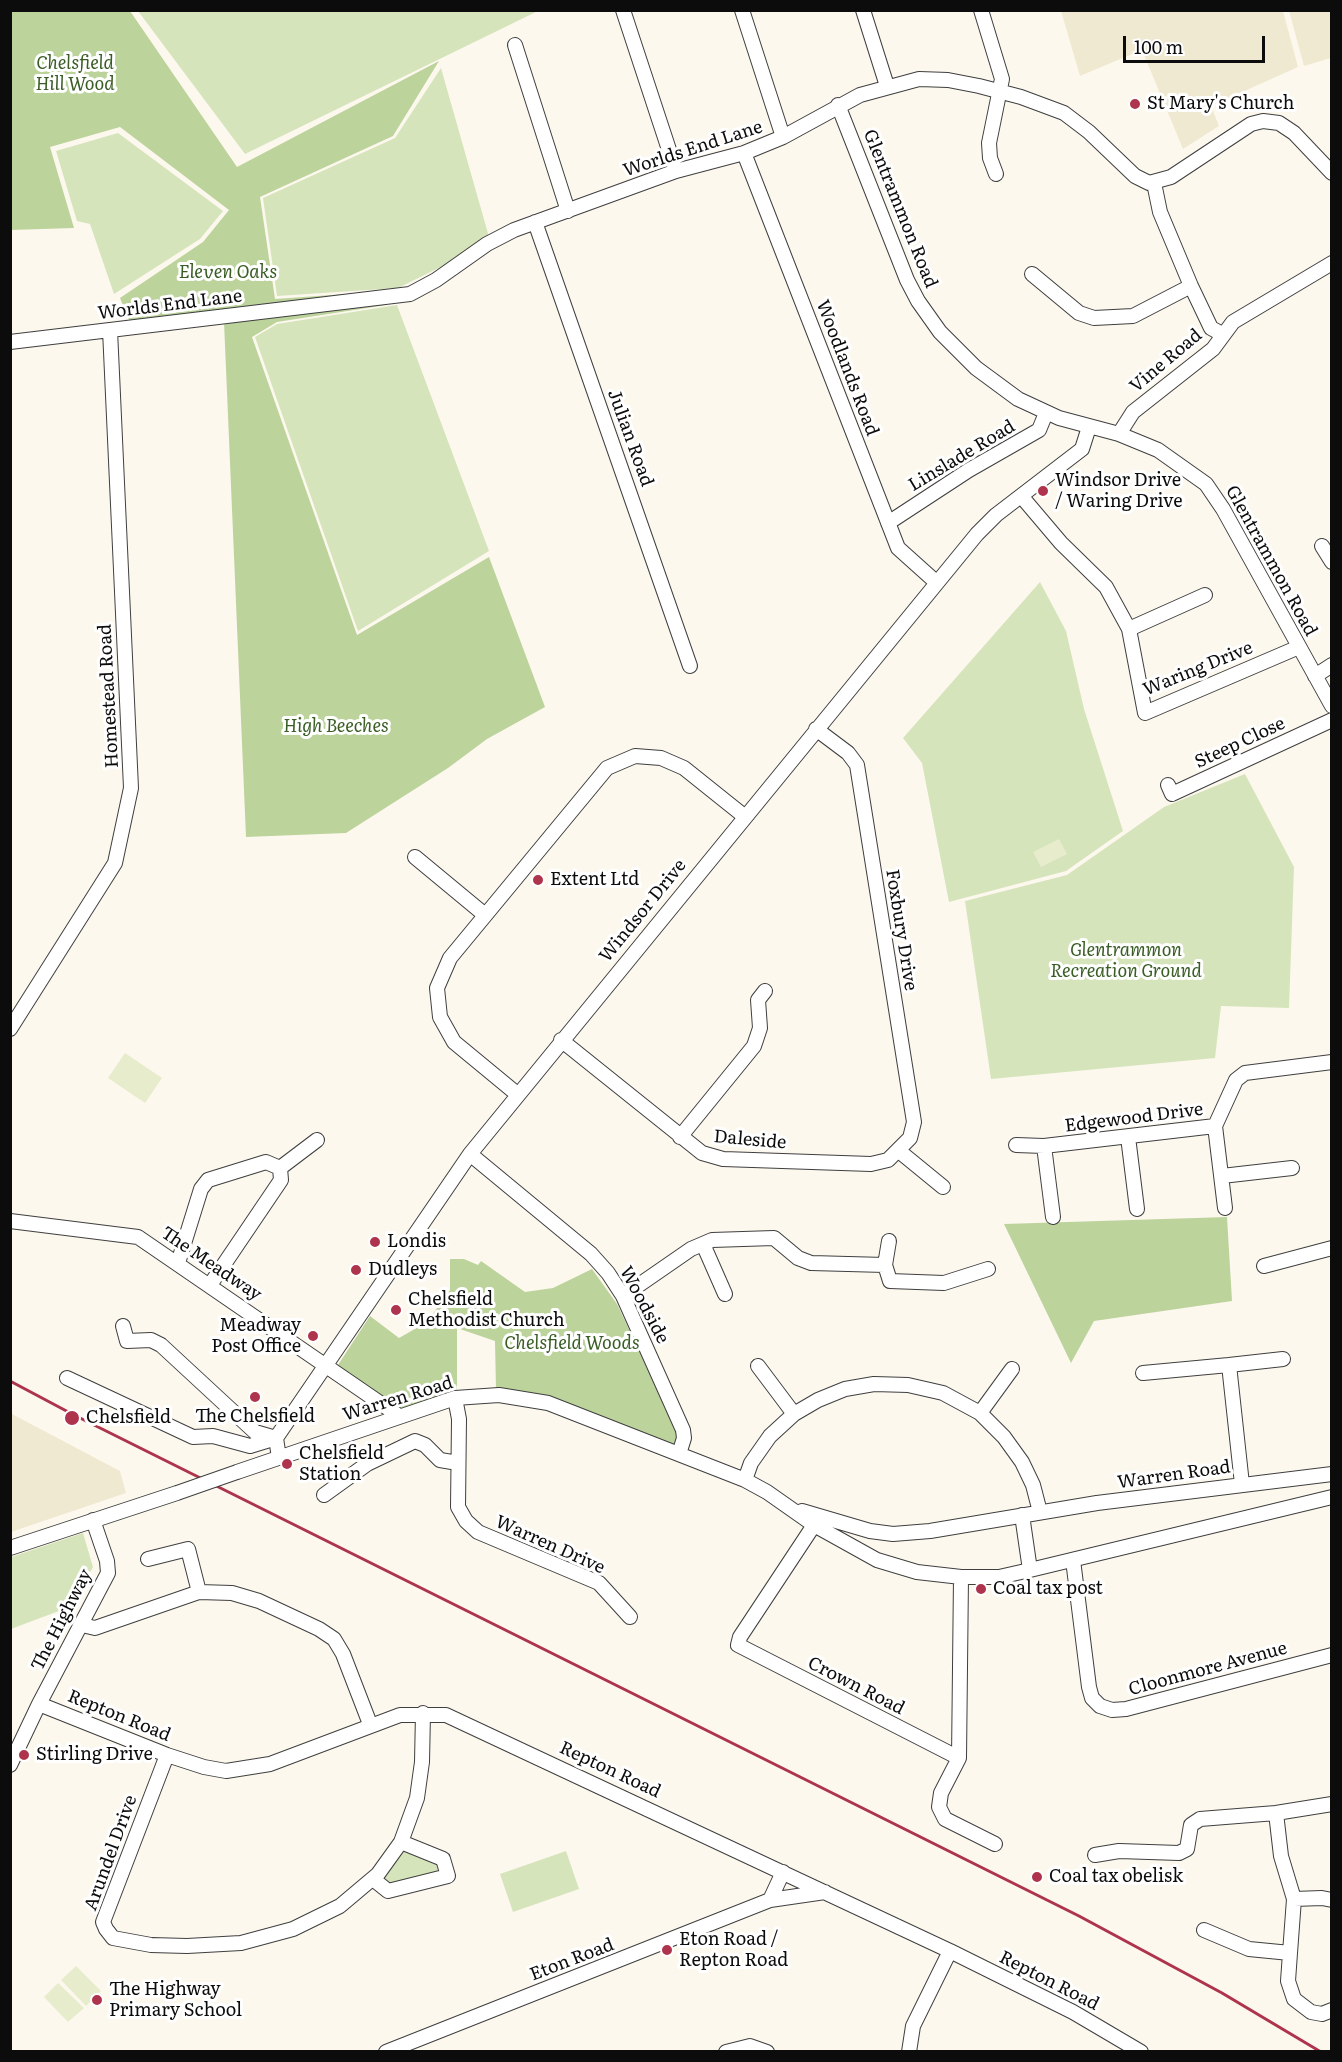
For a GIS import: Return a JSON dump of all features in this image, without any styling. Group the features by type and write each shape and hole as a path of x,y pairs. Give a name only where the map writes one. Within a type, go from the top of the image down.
{"street":[{"path":"623,10 676,171"},
{"path":"742,10 783,137"},
{"path":"863,10 887,86"},
{"path":"981,10 1002,79 989,143 990,158 996,174"},
{"path":"515,45 568,211"},
{"name":"Worlds End Lane","path":"10,342 401,297 428,285 496,238 676,171 744,153 783,137 838,105 887,86 928,78 1001,91 1069,116 1139,179 1154,183"},
{"name":"Glentrammon Road","path":"838,105 907,280 923,309 946,339 976,368 1007,392 1046,412 1089,427 1119,434 1167,455 1211,490 1332,705"},
{"path":"1222,334 1211,328 1191,286 1160,212 1154,183 1171,177 1251,124 1263,121 1279,123 1294,133 1332,173"},
{"name":"Woodlands Road","path":"744,153 898,548 937,583"},
{"name":"Julian Road","path":"535,222 690,666"},
{"name":"Vine Road","path":"1119,434 1132,412 1213,349 1233,322 1332,263"},
{"path":"1032,274 1079,313 1107,319 1143,313 1191,286"},
{"name":"Homestead Road","path":"10,1029 115,863 131,788 110,330"},
{"name":"Linslade Road","path":"888,523 969,470 1039,430 1046,412"},
{"name":"Windsor Drive","path":"276,1438 470,1154 517,1094 977,534 996,515 1082,449 1089,427"},
{"name":"Waring Drive","path":"1022,496 1061,543 1106,586 1129,629 1145,713 1299,647"},
{"path":"1322,546 1332,562"},
{"path":"1129,629 1205,595"},
{"path":"1315,676 1332,665"},
{"name":"Steep Close","path":"1168,785 1172,794 1332,720"},
{"name":"Foxbury Drive","path":"816,729 848,753 857,765 914,1122 910,1138 899,1151"},
{"path":"517,1094 454,1042 440,1017 437,988 450,958 607,768 635,756 661,758 684,768 744,816"},
{"path":"415,857 486,915"},
{"path":"680,1137 754,1046 760,1028 758,1000 765,991"},
{"name":"Daleside","path":"561,1040 702,1153 723,1159 871,1164 888,1160 899,1151"},
{"name":"Edgewood Drive","path":"1016,1145 1044,1146 1215,1126 1236,1080 1245,1073 1332,1062"},
{"path":"1215,1126 1225,1208"},
{"path":"1128,1137 1137,1209"},
{"path":"280,1168 317,1140"},
{"path":"1044,1146 1053,1217"},
{"path":"899,1151 943,1187"},
{"name":"Woodside","path":"470,1154 591,1254 609,1273 623,1296 683,1430 684,1438 679,1454"},
{"path":"178,1263 201,1189 208,1180 266,1162 280,1168"},
{"path":"210,1285 281,1180 280,1168"},
{"path":"1222,1176 1292,1168"},
{"name":"The Meadway","path":"10,1221 138,1237 399,1416"},
{"path":"623,1296 691,1249 712,1240 774,1238 798,1258 811,1263 885,1265"},
{"path":"889,1242 885,1265 890,1281 944,1282 982,1268"},
{"path":"703,1244 725,1294"},
{"path":"1272,1248 1270,1264 1332,1248"},
{"path":"123,1326 127,1341 151,1340 161,1345 255,1432 276,1438"},
{"path":"1143,1373 1283,1359"},
{"path":"1229,1365 1242,1484"},
{"path":"758,1366 794,1414"},
{"path":"980,1413 1012,1369"},
{"path":"67,1378 193,1437 213,1436 250,1446 276,1438"},
{"path":"745,1480 752,1463 770,1436 794,1414 818,1400 845,1389 874,1384 908,1384 943,1393 980,1413 1004,1437 1022,1462 1033,1485 1040,1512"},
{"name":"Warren Road","path":"10,1548 455,1398 500,1395 548,1403 745,1480 814,1525 877,1560 917,1572 961,1577 999,1576 1332,1497"},
{"name":"Warren Drive","path":"455,1398 459,1419 458,1508 466,1521 478,1532 599,1583 630,1617"},
{"path":"276,1438 279,1458"},
{"path":"324,1495 367,1464 415,1441 425,1445 440,1460 458,1463"},
{"name":"Warren Road","path":"791,1508 870,1531 893,1534 930,1531 1040,1512 1242,1484 1332,1474"},
{"path":"1022,1515 1030,1570"},
{"name":"The Highway","path":"10,1765 39,1704 108,1573 107,1561 93,1520"},
{"name":"Crown Road","path":"814,1525 740,1638 738,1645 959,1758"},
{"path":"148,1559 188,1549 199,1592"},
{"name":"Cloonmore Avenue","path":"1073,1560 1089,1687 1092,1698 1100,1706 1112,1710 1126,1709 1332,1655"},
{"path":"961,1577 959,1758 941,1793 939,1807 945,1819 995,1845"},
{"path":"82,1625 95,1628 199,1592 232,1593 259,1602 319,1629 334,1639 343,1654 370,1724"},
{"name":"Repton Road","path":"39,1704 167,1755 204,1767 226,1771 251,1769 400,1715 423,1713 446,1715 950,1951 1073,2012 1141,2052"},
{"name":"Arundel Drive","path":"167,1755 103,1922 114,1938 151,1945 241,1943 293,1929 340,1906 373,1879 401,1842 417,1798 422,1762 423,1713"},
{"path":"1095,1855 1119,1851 1179,1853 1187,1849 1190,1843 1191,1825 1200,1819 1276,1813 1332,1804"},
{"path":"1276,1813 1281,1856 1294,1899 1288,1981 1294,1999 1311,2012 1322,2014 1332,2010"},
{"path":"373,1879 388,1891 448,1876 444,1859 401,1842"},
{"path":"770,1900 783,1872"},
{"name":"Eton Road","path":"386,2052 770,1900 825,1892"},
{"path":"1294,1899 1332,1900"},
{"path":"1204,1930 1249,1949 1290,1953"},
{"path":"909,2052 913,2026 950,1951"},
{"path":"726,2052 750,2046 767,2052"}],"shaded area":[{"path":"1061,11 1283,11 1298,67 1211,106 1219,126 1183,149 1142,50 1080,76"},
{"path":"1289,11 1331,11 1331,58 1304,66"},
{"path":"10,1413 120,1471 126,1493 11,1532"}],"green space":[{"name":"High Beeches","path":"10,11 130,11 237,167 439,61 393,136 260,197 275,299 388,291 386,305 277,322 252,337 357,635 489,557 545,707 487,739 448,768 346,833 246,837 224,322 134,332 120,298 203,242 229,210 120,127 50,147 74,228 11,230"},
{"path":"138,11 538,11 245,154"},
{"path":"441,68 489,237 455,260 398,288 277,296 263,198 395,138"},
{"path":"118,133 223,211 200,239 114,294 90,224 77,221 56,151"},
{"path":"397,305 489,551 358,631 255,337 277,324"},
{"path":"1040,582 1066,631 1084,709 1123,831 1066,871 949,902 922,763 903,738"},
{"name":"Glentrammon Recreation Ground","path":"1245,774 1294,867 1289,1008 1221,1006 1215,1058 991,1079 965,901 1067,875 1164,807"},
{"path":"1059,839 1067,854 1041,867 1033,852"},
{"path":"125,1053 162,1078 145,1103 108,1078"},
{"path":"1227,1217 1232,1301 1094,1321 1071,1363 1004,1224"},
{"name":"Chelsfield Woods","path":"450,1259 464,1259 478,1265 481,1261 525,1292 553,1288 592,1269 617,1304 676,1428 677,1437 672,1447 496,1390 495,1341 457,1328 457,1389 397,1411 336,1368 370,1316 399,1338 427,1322 450,1290"},
{"path":"83,1533 93,1567 72,1606 11,1629 11,1557"},
{"path":"400,1849 436,1861 444,1871 391,1888 378,1877"},
{"path":"566,1851 579,1889 513,1912 500,1874"},
{"path":"76,1966 101,1991 86,2006 61,1980"},
{"path":"58,1983 84,2008 68,2022 44,1997"}],"railway":[{"path":"10,1381 1079,1916 1222,1993 1321,2052"}],"place":[{"name":"St Mary's Church","path":"1135,104"},
{"name":"Windsor Drive / Waring Drive","path":"1043,491"},
{"name":"Extent Ltd","path":"538,880"},
{"name":"Londis","path":"375,1242"},
{"name":"Dudleys","path":"356,1270"},
{"name":"Chelsfield Methodist Church","path":"396,1310"},
{"name":"Meadway Post Office","path":"313,1336"},
{"name":"The Chelsfield","path":"255,1397"},
{"name":"Chelsfield","path":"72,1418"},
{"name":"Chelsfield Station","path":"287,1464"},
{"name":"Coal tax post","path":"981,1589"},
{"name":"Stirling Drive","path":"24,1755"},
{"name":"Coal tax obelisk","path":"1037,1877"},
{"name":"Eton Road / Repton Road","path":"667,1950"},
{"name":"The Highway Primary School","path":"97,2000"}],"park label":[{"name":"Chelsfield Hill Wood","path":"75,74"},
{"name":"Eleven Oaks","path":"228,273"}]}
